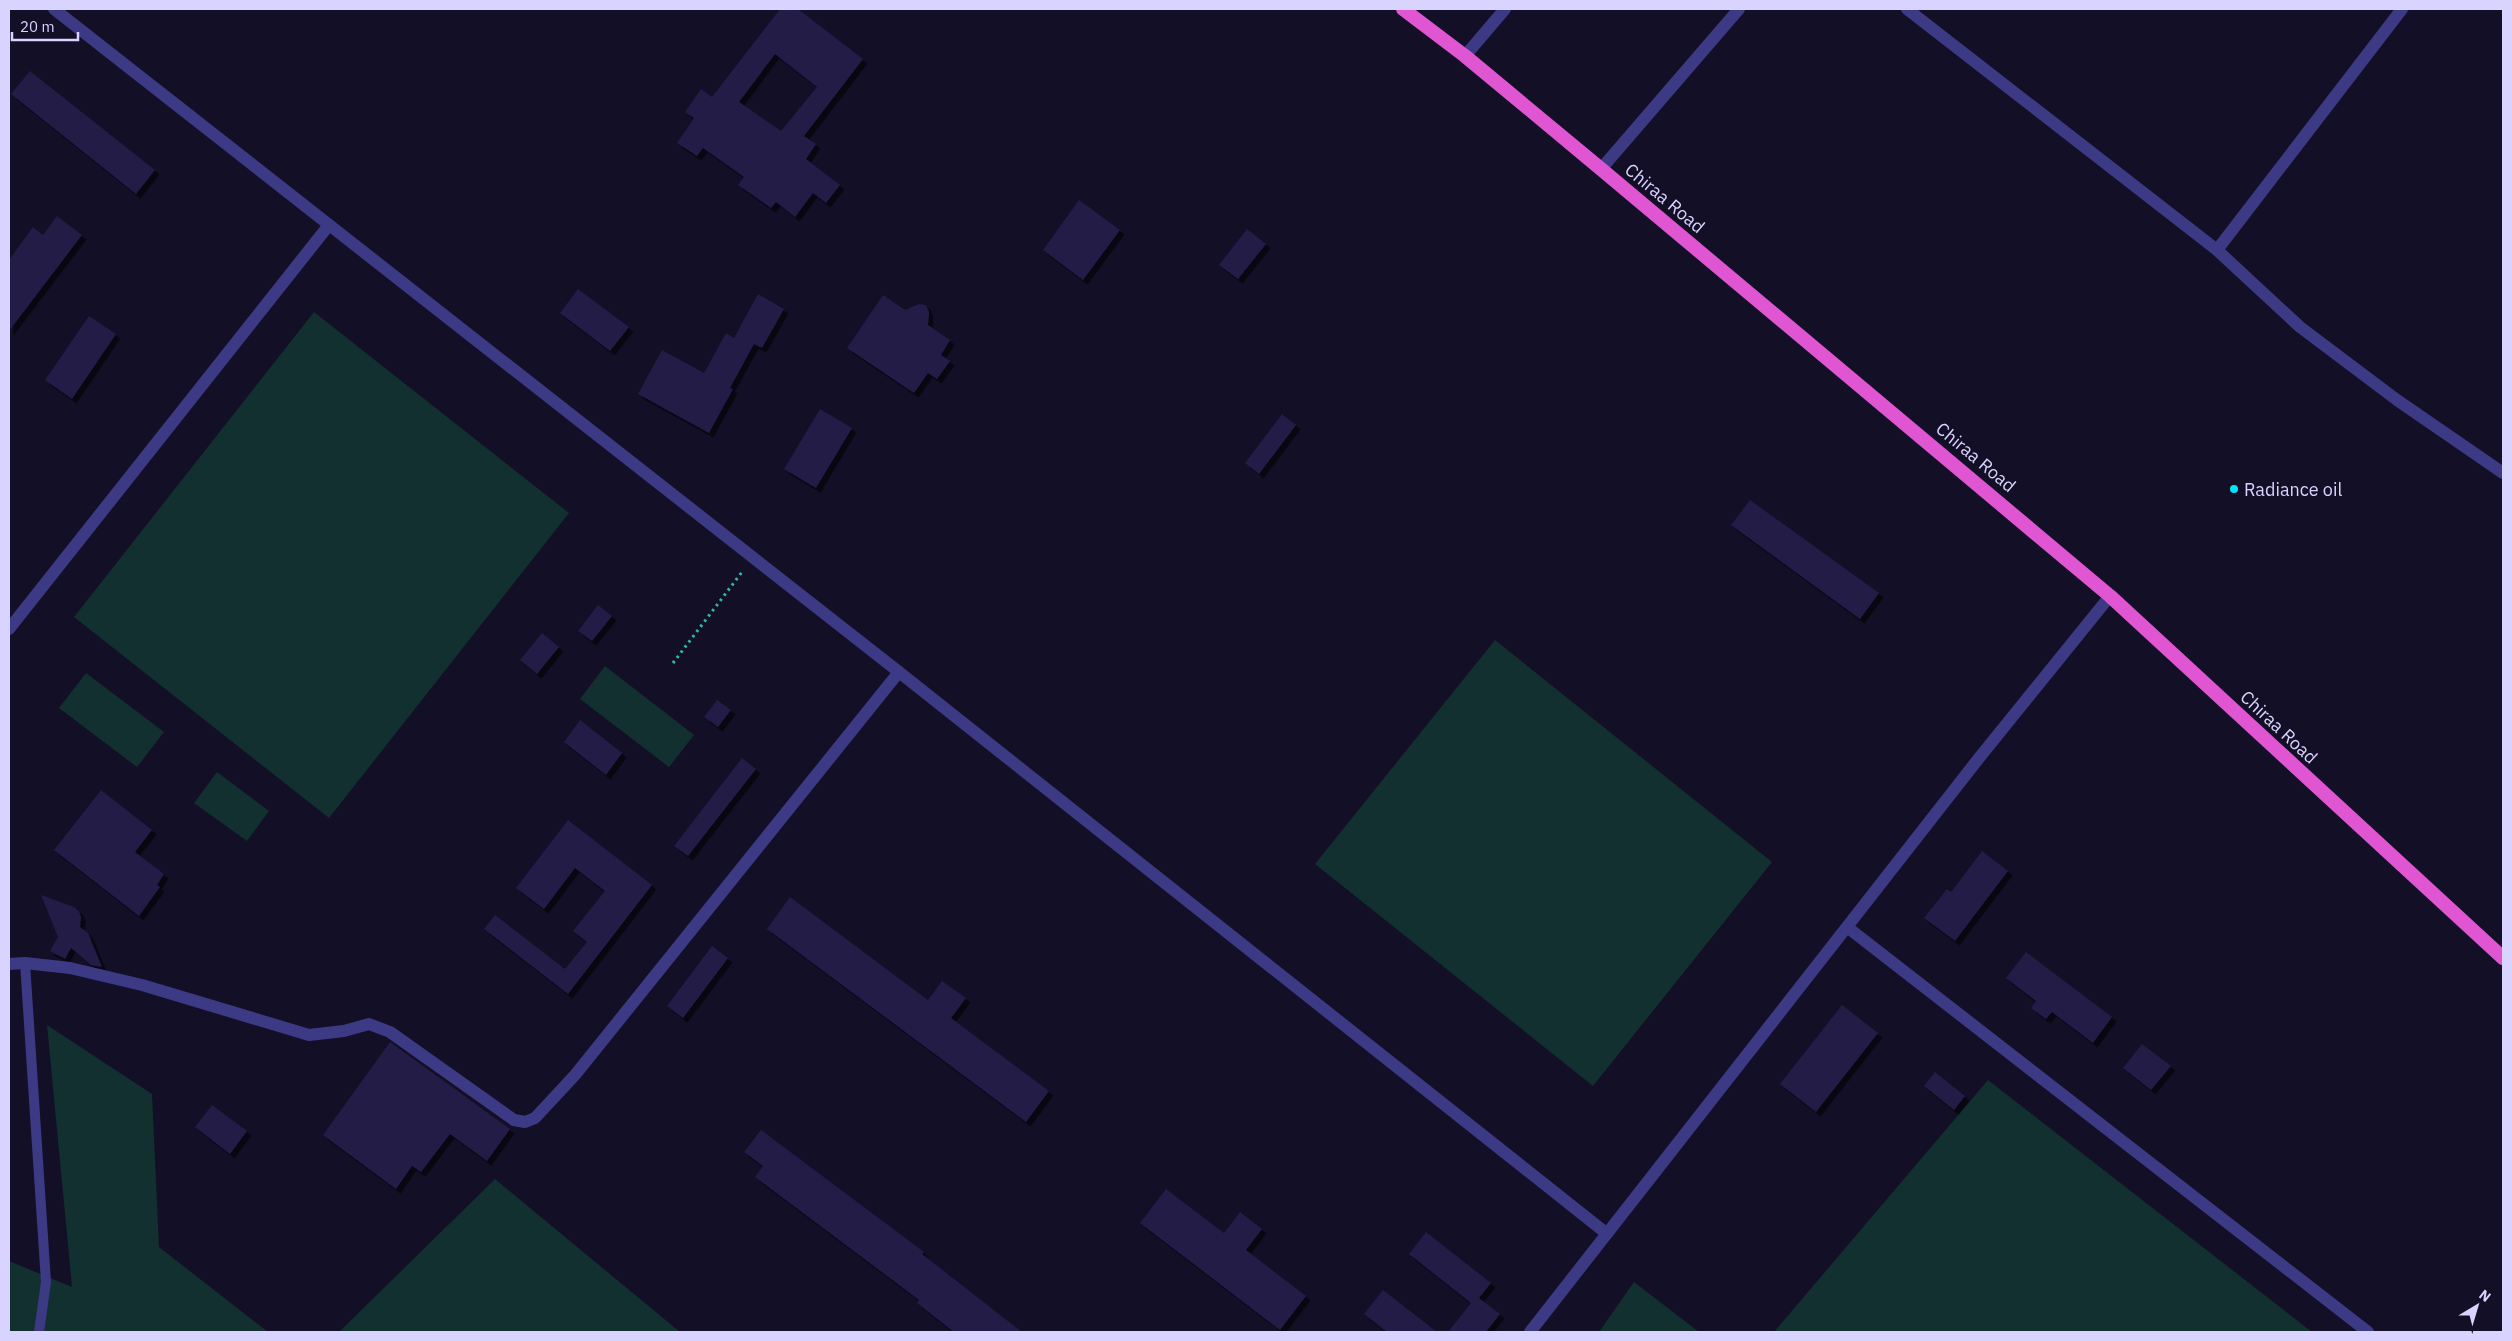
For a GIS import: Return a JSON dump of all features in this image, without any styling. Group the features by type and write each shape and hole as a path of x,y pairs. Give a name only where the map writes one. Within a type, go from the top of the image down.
{"highway":[{"name":"Chiraa Road","path":"1403,9 1465,56 2110,596 2503,958"}],"street":[{"path":"54,9 899,672 1606,1233"},
{"path":"1465,56 1505,9"},
{"path":"1601,169 1740,9"},
{"path":"1907,9 2218,250 2300,327 2397,400 2503,473"},
{"path":"2218,250 2402,9"},
{"path":"9,629 329,225"},
{"path":"1530,1332 1979,758 2110,596"},
{"path":"9,964 25,963 70,968 142,985 309,1035 344,1031 369,1024 390,1032 514,1120 525,1122 535,1118 576,1075 899,672"},
{"path":"1847,927 2368,1332"}],"lane":[{"path":"25,963 46,1282 39,1332"}],"path":[{"path":"673,663 753,557"}],"green space":[{"path":"314,312 569,513 329,818 74,617"},
{"path":"1495,640 1772,862 1593,1086 1315,864"},
{"path":"605,666 694,735 669,767 580,699"},
{"path":"86,673 164,732 137,767 59,708"},
{"path":"217,772 269,811 247,841 194,803"},
{"path":"47,1025 152,1094 159,1247 268,1332 9,1332 9,1261 72,1287"},
{"path":"1988,1080 2312,1332 1774,1332"},
{"path":"495,1179 680,1332 339,1332"},
{"path":"1634,1282 1699,1332 1599,1332"}],"building":[{"path":"780,9 798,9 863,59 804,136 816,144 806,159 840,185 826,203 813,193 795,217 776,202 771,208 738,185 744,177 703,148 697,156 677,143 694,118 685,112 701,89 712,97","holes":["775,54 817,87 781,131 739,102"]},
{"path":"30,71 155,170 136,194 11,94"},
{"path":"1079,200 1120,230 1083,280 1043,250"},
{"path":"57,216 82,235 9,331 9,260 33,227 43,235"},
{"path":"1247,229 1266,244 1238,279 1219,265"},
{"path":"578,289 629,327 610,351 560,313"},
{"path":"758,294 784,309 762,348 754,344 730,388 733,389 709,433 638,394 662,350 704,373 726,333 734,338"},
{"path":"883,295 905,310 919,304 926,305 929,312 928,325 950,340 941,355 950,361 937,379 928,373 914,393 847,348"},
{"path":"89,316 116,334 72,399 45,380"},
{"path":"820,409 852,428 816,488 784,469"},
{"path":"1282,414 1296,425 1259,474 1245,463"},
{"path":"1750,500 1879,593 1860,619 1731,525"},
{"path":"598,605 612,616 592,641 578,631"},
{"path":"542,633 559,647 537,674 520,660"},
{"path":"717,700 731,710 718,727 704,717"},
{"path":"580,720 622,753 606,775 564,742"},
{"path":"742,758 756,769 688,856 674,846"},
{"path":"101,790 152,830 135,852 164,874 157,885 160,887 139,916 54,850"},
{"path":"568,820 652,885 568,994 484,929 495,915 565,969 587,942 573,931 605,891 575,868 544,909 516,888"},
{"path":"1982,851 2008,871 1955,941 1924,918 1947,889 1951,892"},
{"path":"41,895 74,907 79,911 81,917 80,927 88,933 102,967 91,965 71,948 65,959 50,951 58,937"},
{"path":"790,897 928,1000 942,981 966,998 951,1018 1049,1091 1026,1122 767,929"},
{"path":"712,946 728,958 683,1018 667,1006"},
{"path":"2026,952 2112,1017 2093,1043 2052,1012 2046,1019 2031,1008 2036,1001 2006,978"},
{"path":"1842,1005 1878,1033 1816,1112 1780,1084"},
{"path":"390,1042 510,1129 487,1161 450,1134 421,1172 412,1166 396,1189 323,1135"},
{"path":"2142,1044 2171,1066 2151,1090 2123,1068"},
{"path":"1935,1072 1965,1096 1954,1110 1924,1086"},
{"path":"212,1105 247,1131 230,1154 195,1127"},
{"path":"761,1130 924,1252 922,1254 1022,1332 954,1332 917,1303 919,1300 755,1177 763,1166 744,1152"},
{"path":"1166,1189 1224,1233 1240,1212 1262,1229 1246,1250 1306,1296 1280,1330 1140,1223"},
{"path":"1426,1232 1491,1283 1479,1298 1500,1314 1486,1332 1448,1332 1471,1303 1409,1254"},
{"path":"1383,1290 1437,1332 1387,1332 1364,1314"}],"place":[{"name":"Radiance oil","path":"2234,489"}]}
